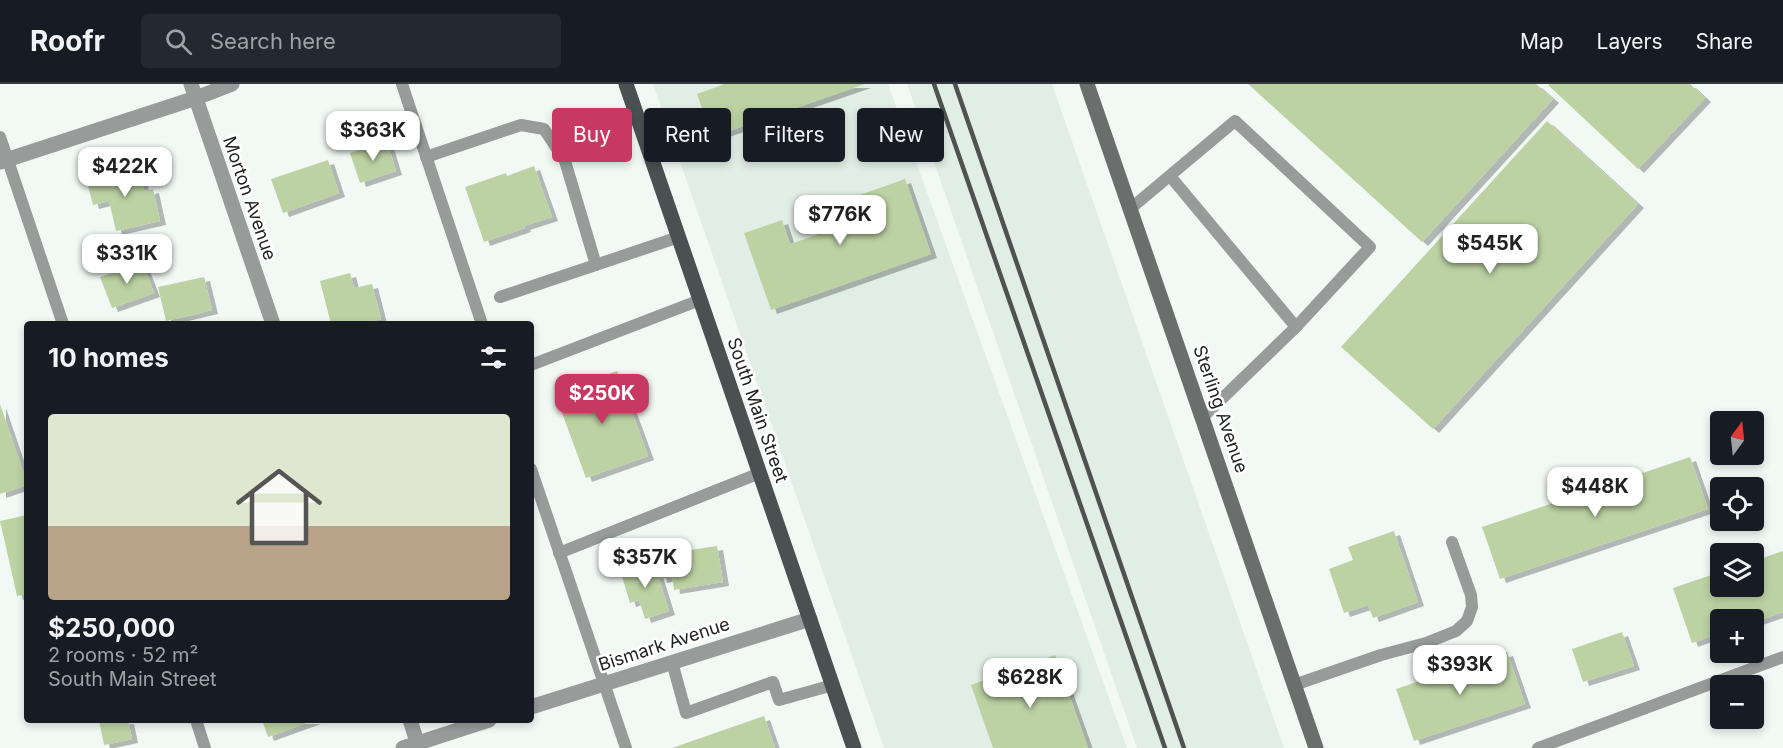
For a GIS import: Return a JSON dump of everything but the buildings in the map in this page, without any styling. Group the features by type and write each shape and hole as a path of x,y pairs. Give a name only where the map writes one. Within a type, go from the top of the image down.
{"main road":[{"name":"South Main Street","path":"626,84 854,748"}],"street":[{"path":"4,160 193,91 232,84"},
{"name":"Sterling Avenue","path":"1087,84 1316,748"},
{"name":"Morton Avenue","path":"193,91 272,321"},
{"name":"Bismark Avenue","path":"534,706 810,618"},
{"path":"410,723 413,746 480,723"}],"lane":[{"path":"402,84 481,321"},
{"path":"1130,209 1235,121 1370,247 1296,327 1203,417"},
{"path":"426,157 521,125 544,129 565,161 596,265"},
{"path":"0,137 4,160 62,321"},
{"path":"1170,176 1296,327"},
{"path":"500,297 679,237"},
{"path":"534,364 700,300"},
{"path":"560,553 760,473"},
{"path":"534,478 626,748"},
{"path":"1294,685 1381,655 1426,643 1456,631 1467,621 1472,608 1471,595 1452,542"},
{"path":"1538,748 1783,657"},
{"path":"672,662 686,713 773,682 779,700 832,685"},
{"path":"197,723 205,748"}],"shaded area":[{"path":"653,84 888,84 897,108 857,108 857,162 916,162 1127,748 884,748 680,162 731,162 731,108 661,108"},
{"path":"907,84 1052,84 1284,748 1137,748 934,162 944,162 944,108 915,108"}],"railway":[{"path":"934,84 1165,748"},
{"path":"955,84 1184,748"}]}
